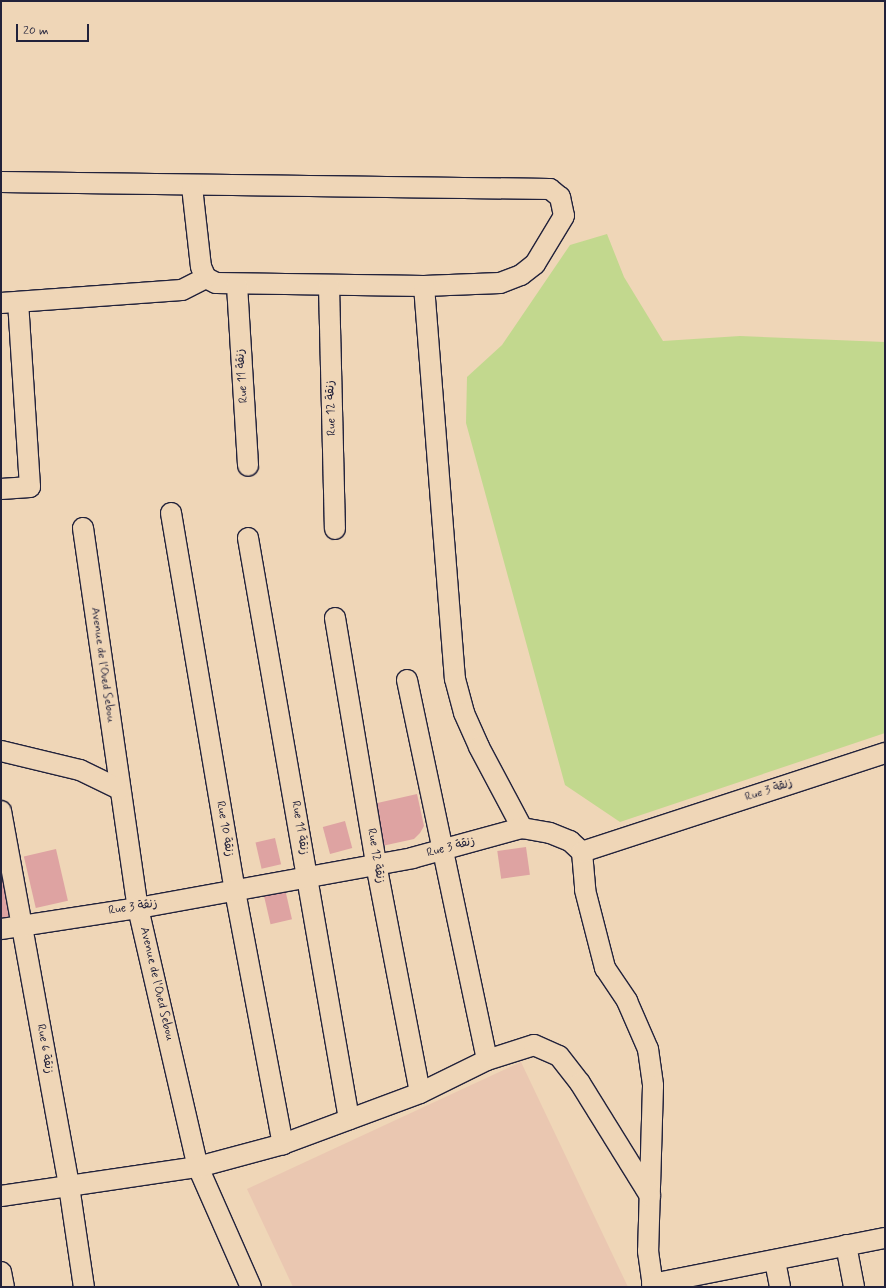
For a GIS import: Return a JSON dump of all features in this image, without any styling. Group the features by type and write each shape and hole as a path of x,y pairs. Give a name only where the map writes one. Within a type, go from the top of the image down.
{"street":[{"path":"1,182 192,187 550,189 560,197 564,216 535,264 521,275 500,283 424,286 237,285 216,283 206,278 201,267 192,187"},
{"path":"1,489 30,487 10,302 182,290 206,278"},
{"name":"Rue 11 زنقة","path":"237,285 248,466"},
{"name":"Rue 12 زنقة","path":"329,286 335,529"},
{"path":"424,286 455,679 464,713 479,747 522,828"},
{"name":"Rue 10 زنقة","path":"171,514 235,891 283,1144"},
{"name":"Avenue de l'Oued Sebou","path":"83,528 119,789 138,908 198,1167 252,1287"},
{"name":"Rue 11 زنقة","path":"248,538 308,876 349,1119"},
{"name":"Rue 12 زنقة","path":"335,618 376,864 420,1093"},
{"path":"407,680 487,1060"},
{"path":"1,751 80,770 119,789"},
{"name":"Rue 3 زنقة","path":"1,928 138,908 376,864 444,850 522,828 550,833 570,841 582,852 885,753"},
{"name":"Rue 6 زنقة","path":"1,811 69,1186 84,1287"},
{"path":"582,852 585,890 605,968 627,1001 648,1049 653,1086 648,1251 652,1286 704,1280 775,1261 885,1238"},
{"path":"1,1196 198,1167 283,1144 420,1093 487,1060 534,1045 559,1056 580,1083 650,1196"},
{"path":"846,1245 854,1287"},
{"path":"775,1261 780,1287"},
{"path":"1,1272 4,1287"}],"shaded area":[{"path":"521,1062 628,1287 293,1287 247,1189"}],"green space":[{"path":"607,234 624,277 663,341 740,336 885,342 885,733 620,822 565,785 466,423 467,377 502,345 570,245"}],"building":[{"path":"417,794 424,826 420,833 414,839 382,846 373,804"},
{"path":"345,821 352,848 330,854 323,827"},
{"path":"275,838 281,864 262,869 256,842"},
{"path":"526,847 530,875 501,879 497,851"},
{"path":"56,849 68,901 36,908 24,856"},
{"path":"1,862 12,916 1,918"},
{"path":"285,889 292,919 271,924 264,894"}]}
